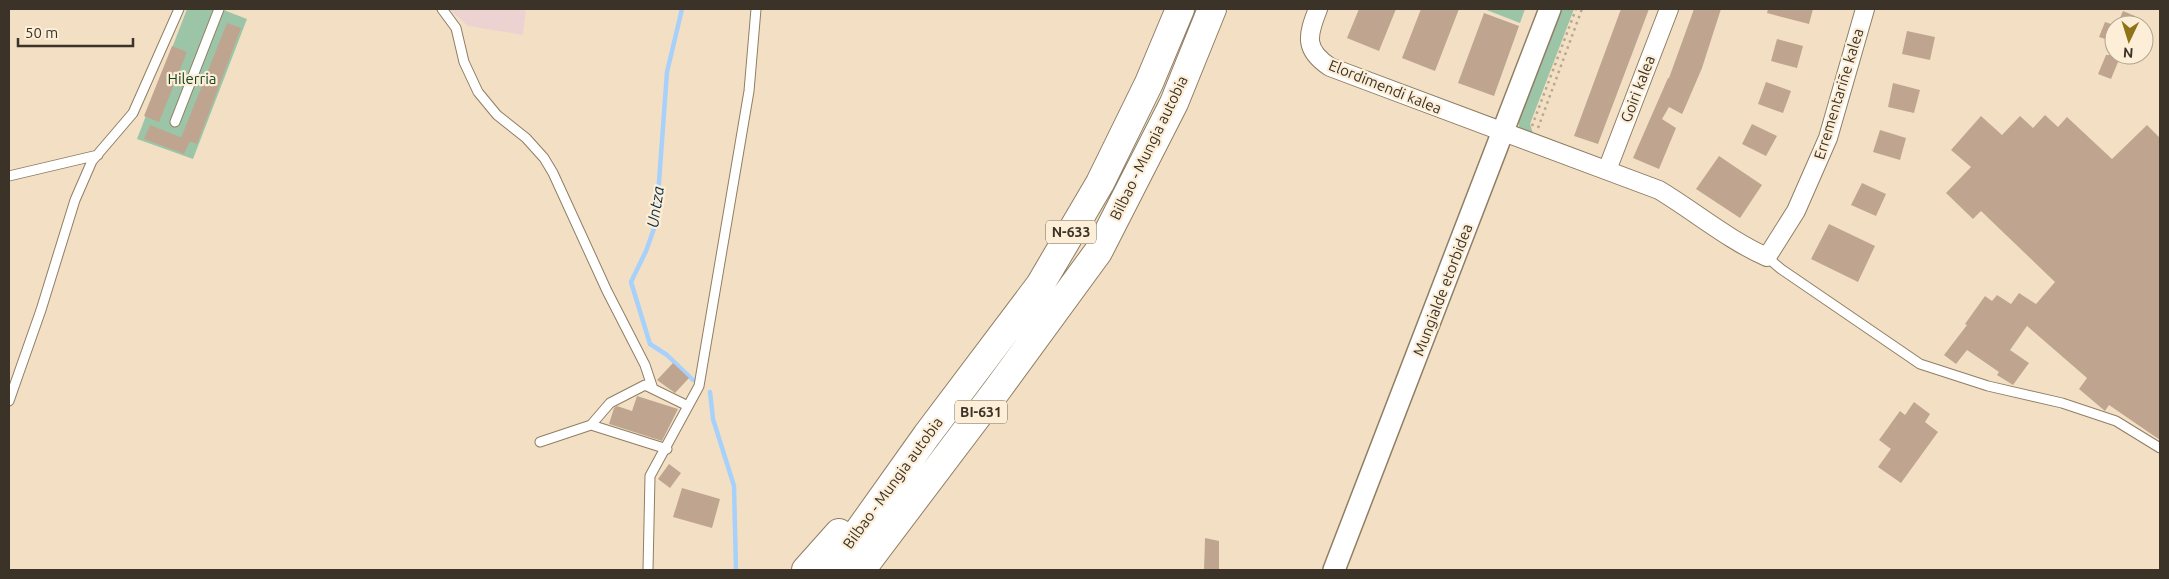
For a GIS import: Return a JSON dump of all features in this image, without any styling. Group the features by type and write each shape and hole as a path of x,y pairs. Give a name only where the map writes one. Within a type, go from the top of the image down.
{"highway":[{"name":"Bilbao - Mungia autobia","path":"831,570 927,435 1040,285 1095,192 1149,83 1180,9"},
{"name":"Bilbao - Mungia autobia","path":"861,570 1098,252 1174,102 1212,9"},
{"name":"N-633","path":"883,570 1042,357 1098,252"},
{"path":"806,570 927,435"}],"street":[{"name":"Elordimendi kalea","path":"1318,9 1311,26 1310,41 1312,51 1318,59 1330,67 1659,190 1694,211 1751,250 1767,256"},
{"name":"Mungialde etorbidea","path":"1334,570 1550,9"},
{"name":"Goiri kalea","path":"1607,170 1669,9"},
{"name":"Errementariñe kalea","path":"1767,256 1796,211 1825,146 1841,99 1865,9"}],"lane":[{"path":"9,401 41,310 75,200 92,161 133,113 179,9"},
{"path":"175,122 219,9"},
{"path":"442,9 456,28 464,62 478,92 497,116 526,138 544,158 553,173 607,291 645,365 653,389"},
{"path":"648,570 650,476 667,448 699,386 749,91 756,9"},
{"path":"9,176 98,155"},
{"path":"1767,256 1781,269 1920,364 1988,386 2062,403 2116,421 2160,448"},
{"path":"540,442 591,425 610,403 645,385 688,406"},
{"path":"591,425 667,448"}],"path":[{"path":"1533,133 1532,122 1576,9"},
{"path":"1538,131 1539,123 1582,9"}],"shaded area":[{"path":"449,9 526,9 523,35 468,26"}],"green space":[{"name":"Hilerria","path":"187,9 221,9 247,19 193,159 137,139"},
{"path":"1484,9 1525,9 1520,23"},
{"path":"1561,9 1574,9 1530,124 1534,137 1519,130 1519,117"}],"building":[{"path":"1359,9 1396,9 1379,51 1347,38"},
{"path":"1421,9 1459,9 1435,71 1402,58"},
{"path":"1621,9 1649,9 1598,144 1574,136"},
{"path":"1694,9 1721,9 1702,68 1682,114 1669,107 1662,119 1676,128 1659,169 1633,158 1669,78"},
{"path":"1768,9 1813,9 1809,24 1767,13"},
{"path":"2123,11 2133,15 2121,15"},
{"path":"1484,13 1519,26 1494,96 1458,83"},
{"path":"227,23 241,28 197,144 181,138"},
{"path":"2104,24 2104,39 2099,37"},
{"path":"1907,31 1935,37 1930,60 1902,54"},
{"path":"1777,39 1803,46 1797,68 1771,61"},
{"path":"172,46 187,52 159,122 144,116"},
{"path":"2104,60 2104,65 2117,65 2111,79 2098,74"},
{"path":"1766,82 1791,91 1783,113 1758,104"},
{"path":"1893,83 1920,90 1914,113 1888,107"},
{"path":"2045,115 2058,127 2067,117 2112,159 2147,125 2160,138 2160,440 2109,405 2105,411 2079,389 2087,378 2027,326 2010,350 2029,363 2013,385 1997,375 1999,372 1967,350 1956,364 1944,355 1967,325 1965,324 1985,296 1992,301 1997,295 2011,304 2019,293 2036,304 2055,282 1981,211 1973,219 1946,193 1971,167 1951,150 1981,116 2002,135 2020,116 2033,128"},
{"path":"1752,124 1777,136 1766,156 1742,144"},
{"path":"150,125 190,141 184,154 144,139"},
{"path":"1880,130 1906,138 1900,160 1873,152"},
{"path":"1719,156 1762,185 1740,218 1696,189"},
{"path":"1862,183 1886,194 1876,216 1851,205"},
{"path":"1829,224 1875,246 1858,282 1811,259"},
{"path":"673,363 689,378 675,393 657,380"},
{"path":"637,396 678,409 662,441 609,424 614,408 617,406 632,411"},
{"path":"1914,402 1930,414 1925,422 1938,432 1901,483 1878,467 1891,449 1879,440 1900,411 1905,415"},
{"path":"669,464 681,473 670,488 658,479"},
{"path":"682,488 720,499 712,528 673,517"},
{"path":"1205,538 1219,541 1219,570 1204,570"}],"waterway":[{"name":"Untza","path":"682,9 667,72 656,223 646,251 631,282 650,344 667,355 693,380"},
{"name":"Untza","path":"710,392 713,419 734,486 736,570"}]}
